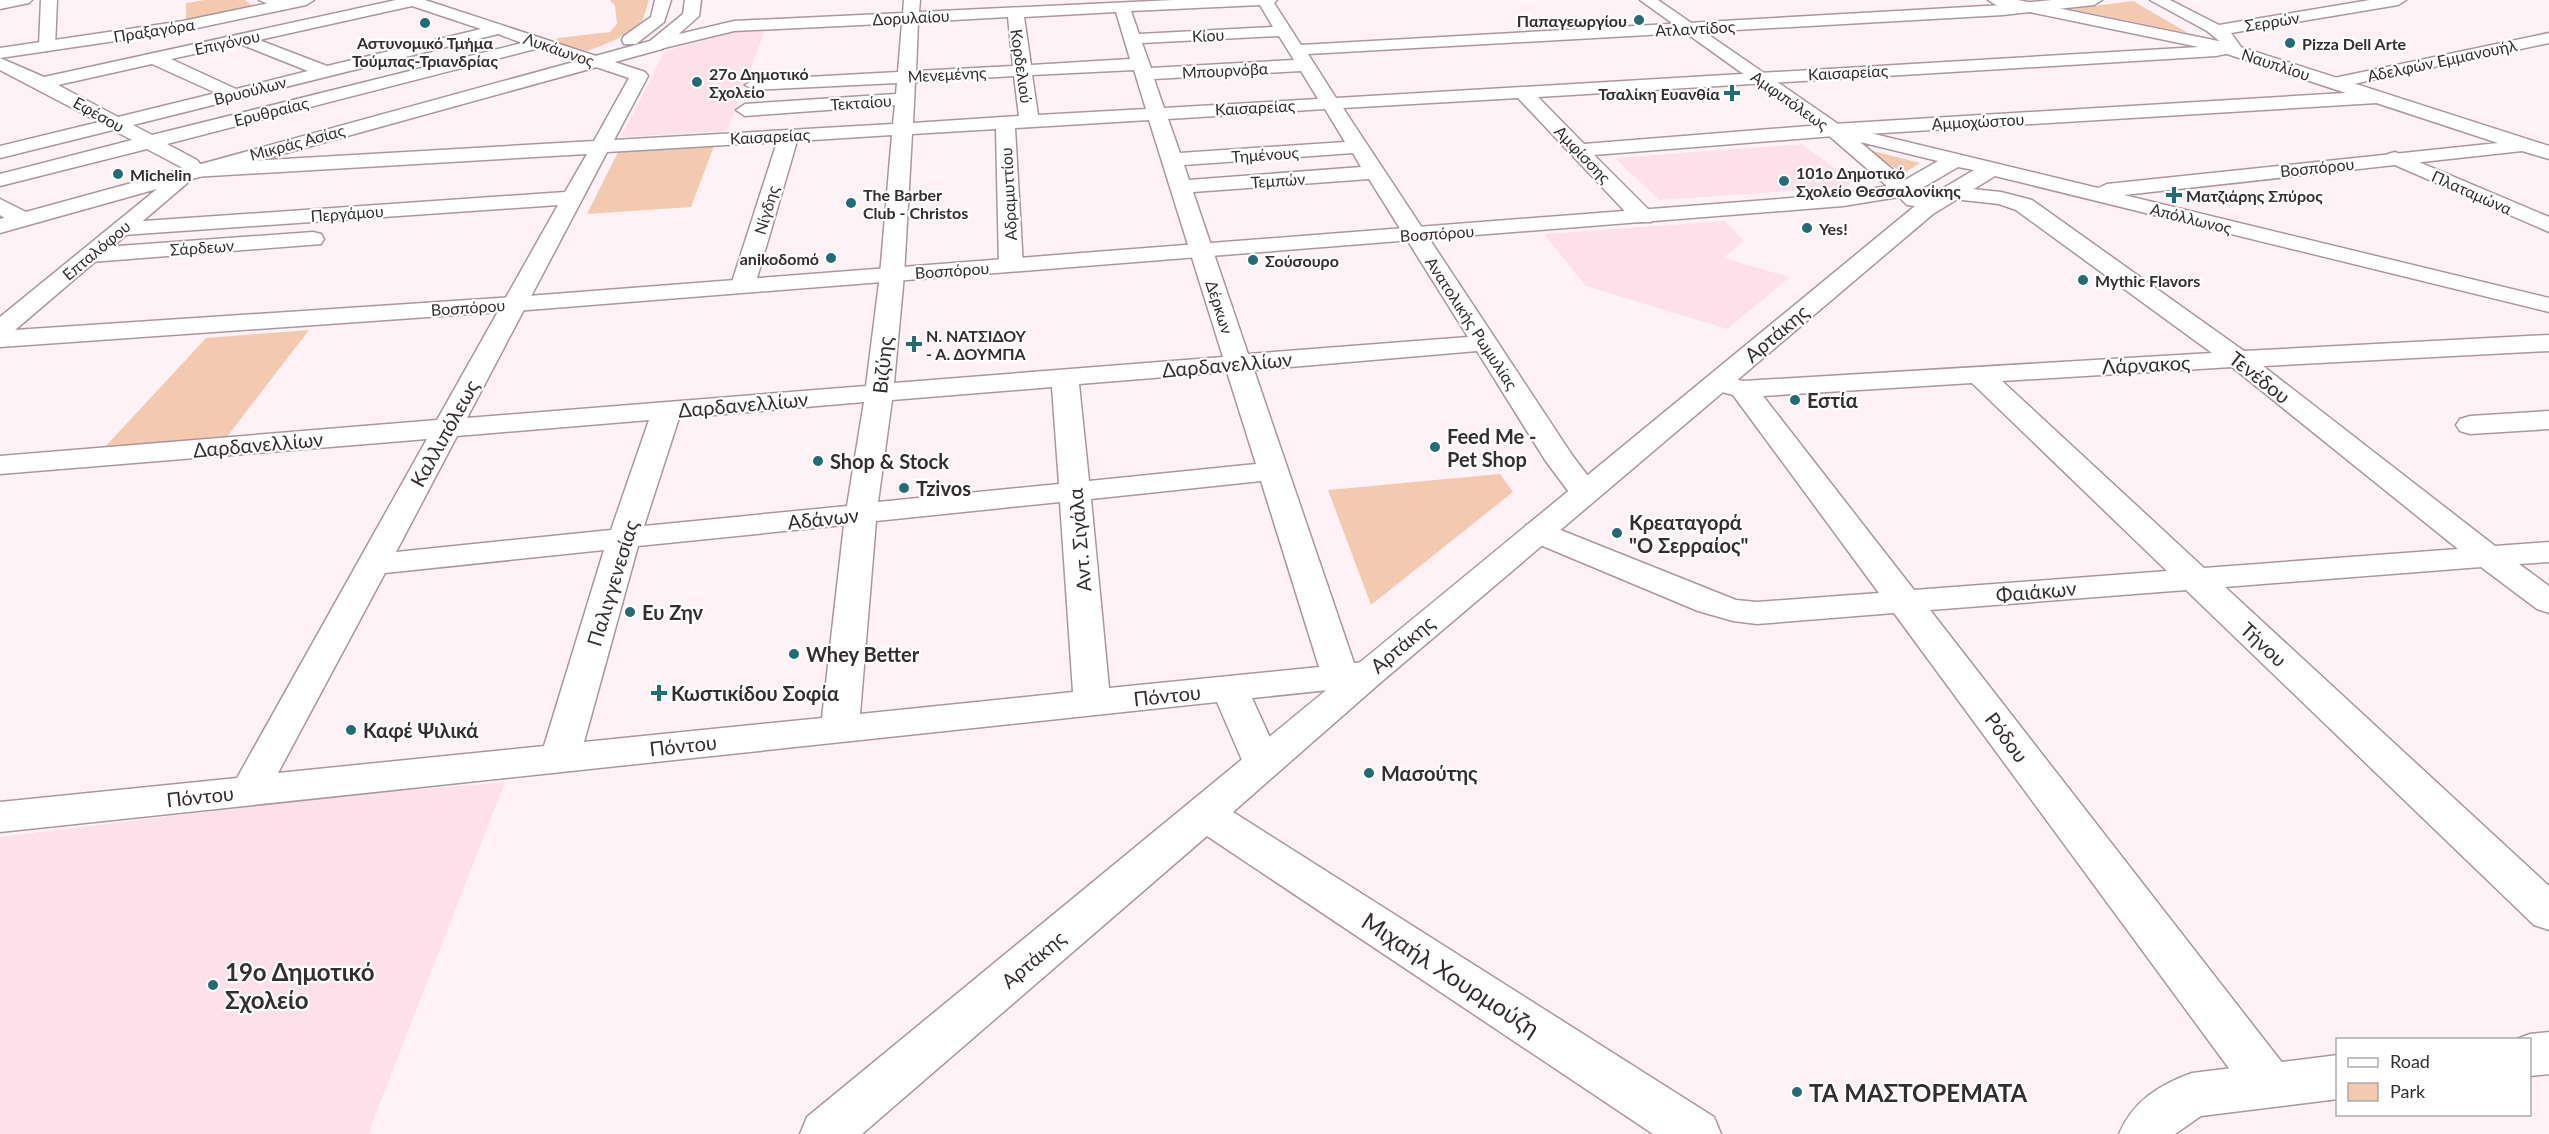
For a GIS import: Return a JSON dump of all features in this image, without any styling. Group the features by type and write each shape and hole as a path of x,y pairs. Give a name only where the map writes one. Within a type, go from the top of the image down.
{"street":[{"path":"0,4 24,0"},
{"path":"47,46 49,0"},
{"name":"Πραξαγόρα","path":"0,53 183,26 274,3 306,0"},
{"name":"Λυκάωνος","path":"411,0 639,76"},
{"name":"Επιγόνου","path":"42,83 411,0"},
{"name":"Μικράς Ασίας","path":"595,61 654,24 661,15 663,0"},
{"name":"Μικράς Ασίας","path":"656,45 690,16 693,0"},
{"name":"Ανατολικής Ρωμυλίας","path":"1264,0 1485,343 1585,492"},
{"name":"Δορυλαίου","path":"734,26 1269,0"},
{"name":"Αμφιπόλεως","path":"1648,0 1834,130 1925,209"},
{"name":"Ναυπλίου","path":"1996,0 2230,49 2549,153"},
{"name":"Ατλαντίδος","path":"1295,49 2034,8 2094,0"},
{"path":"2158,0 2217,30 2234,44 2230,49"},
{"name":"Σερρών","path":"2217,30 2398,0"},
{"name":"Δέρκων","path":"1122,7 1274,471 1354,675"},
{"name":"Κορδελιού","path":"1015,12 1029,120"},
{"path":"772,37 911,16"},
{"name":"Βιζύης","path":"840,729 861,514 879,393 892,275 905,99 904,61 911,16"},
{"path":"332,19 364,30"},
{"name":"Μικράς Ασίας","path":"0,226 595,61 734,26"},
{"name":"Βρυούλων","path":"0,152 500,29"},
{"path":"385,38 417,49"},
{"name":"Αδελφών Εμμανουήλ","path":"2334,83 2549,38"},
{"path":"242,39 326,72"},
{"name":"Κίου","path":"1133,39 1295,49"},
{"name":"Ερυθραίας","path":"0,180 541,43"},
{"name":"Μπουρνόβα","path":"1142,69 1295,49"},
{"name":"Καισαρείας","path":"193,171 2230,49"},
{"path":"997,52 1020,51"},
{"path":"904,61 930,56"},
{"path":"154,58 234,94"},
{"name":"Μενεμένης","path":"754,85 904,61 1023,70 1142,69"},
{"name":"Εφέσου","path":"4,68 42,83 116,123 190,164 193,171"},
{"name":"Καλλιπόλεως","path":"249,791 639,76"},
{"name":"Αμφίσσης","path":"1522,91 1643,217"},
{"name":"Αμμοχώστου","path":"1578,150 1834,130 2377,97"},
{"name":"Τεκταίου","path":"745,110 905,99"},
{"name":"Αδραμυττίου","path":"1005,122 1011,266"},
{"name":"Απόλλωνος","path":"1834,130 2549,305"},
{"name":"Νίγδης","path":"743,285 789,135"},
{"name":"Βοσπόρου","path":"2084,192 2527,146 2549,140"},
{"path":"280,165 269,164 268,159 286,146"},
{"name":"Τημένους","path":"1172,160 1359,147"},
{"name":"Πλαταμώνα","path":"2395,158 2549,225"},
{"path":"1904,190 1955,160"},
{"name":"Αρτάκης","path":"825,1134 1205,814 1262,764 1354,675 1585,492 1730,385 1925,209 1991,169"},
{"name":"Επταλόφου","path":"0,330 193,171"},
{"name":"Τεμπών","path":"1181,187 1375,172"},
{"name":"Βοσπόρου","path":"0,339 514,304 1643,217 1843,200 1904,190"},
{"name":"Τενέδου","path":"1952,193 2001,198 2024,205 2238,359 2488,557 2549,602"},
{"path":"112,194 163,195"},
{"name":"Περγάμου","path":"123,228 572,198"},
{"path":"0,206 22,219"},
{"name":"Σάρδεων","path":"91,255 313,239"},
{"name":"Δαρδανελλίων","path":"0,465 1485,343"},
{"name":"Λάρνακος","path":"1730,385 1979,375 2549,343"},
{"name":"Τήνου","path":"1979,375 2549,914"},
{"name":"Αντ. Σιγάλα","path":"1065,378 1092,703"},
{"name":"Ρόδου","path":"1730,385 1907,603 2270,1085"},
{"name":"Παλιγγενεσίας","path":"560,758 624,538 667,410"},
{"path":"2470,425 2549,420"},
{"name":"Αδάνων","path":"372,564 1274,471"},
{"name":"Φαιάκων","path":"1537,532 1733,610 1768,613 2549,552"},
{"name":"Πόντου","path":"0,817 1354,675"},
{"path":"1229,688 1262,764"},
{"name":"Μιχαήλ Χουρμούζη","path":"1205,814 1696,1134"},
{"path":"2531,1055 2549,1053"},
{"path":"2144,1134 2160,1115 2192,1095 2336,1077"}],"shaded area":[{"name":"27ο Δημοτικό Σχολείο","path":"765,30 727,131 621,137 665,51 737,31"},
{"path":"1802,144 1850,180 1847,187 1659,200 1615,158"},
{"path":"1725,221 1744,241 1723,258 1790,277 1727,329 1586,286 1544,234"},
{"name":"19ο Δημοτικό Σχολείο","path":"505,782 368,1134 0,1134 0,837 328,797"}],"green space":[{"path":"204,0 245,0 257,10 186,20 186,3"},
{"path":"610,0 649,0 642,22 619,38 603,45 587,51 554,41 558,38 610,32 617,24 615,6"},
{"path":"2133,1 2188,33 2071,9"},
{"path":"714,146 691,207 587,214 618,152"},
{"path":"1869,150 1920,163 1903,174"},
{"path":"309,330 226,438 103,449 206,338"},
{"path":"1500,474 1513,492 1371,605 1328,490"}],"place":[{"name":"Παπαγεωργίου","path":"1639,20"},
{"name":"Αστυνομικό Τμήμα Τούμπας-Τριανδρίας","path":"425,23"},
{"name":"Pizza Dell Arte","path":"2290,43"},
{"name":"27ο Δημοτικό Σχολείο","path":"697,82"},
{"name":"Τσαλίκη Ευανθία","path":"1732,93"},
{"name":"Michelin","path":"118,174"},
{"name":"101ο Δημοτικό Σχολείο Θεσσαλονίκης","path":"1784,181"},
{"name":"Ματζιάρης Σπύρος","path":"2174,195"},
{"name":"The Barber Club - Christos","path":"851,203"},
{"name":"Yes!","path":"1807,228"},
{"name":"anikoδomό","path":"831,258"},
{"name":"Σούσουρο","path":"1253,260"},
{"name":"Mythic Flavors","path":"2083,280"},
{"name":"Ν. ΝΑΤΣΙΔΟΥ - Α. ΔΟΥΜΠΑ","path":"914,344"},
{"name":"Εστία","path":"1795,400"},
{"name":"Feed Me - Pet Shop","path":"1435,447"},
{"name":"Shop & Stock","path":"818,461"},
{"name":"Tzivos","path":"904,488"},
{"name":"Κρεαταγορά \"Ο Σερραίος\"","path":"1617,533"},
{"name":"Ευ Ζην","path":"630,612"},
{"name":"Whey Better","path":"794,654"},
{"name":"Κωστικίδου Σοφία","path":"659,693"},
{"name":"Καφέ Ψιλικά","path":"351,730"},
{"name":"Μασούτης","path":"1369,773"},
{"name":"19ο Δημοτικό Σχολείο","path":"213,985"},
{"name":"ΤΑ ΜΑΣΤΟΡΕΜΑΤΑ","path":"1797,1092"}]}
